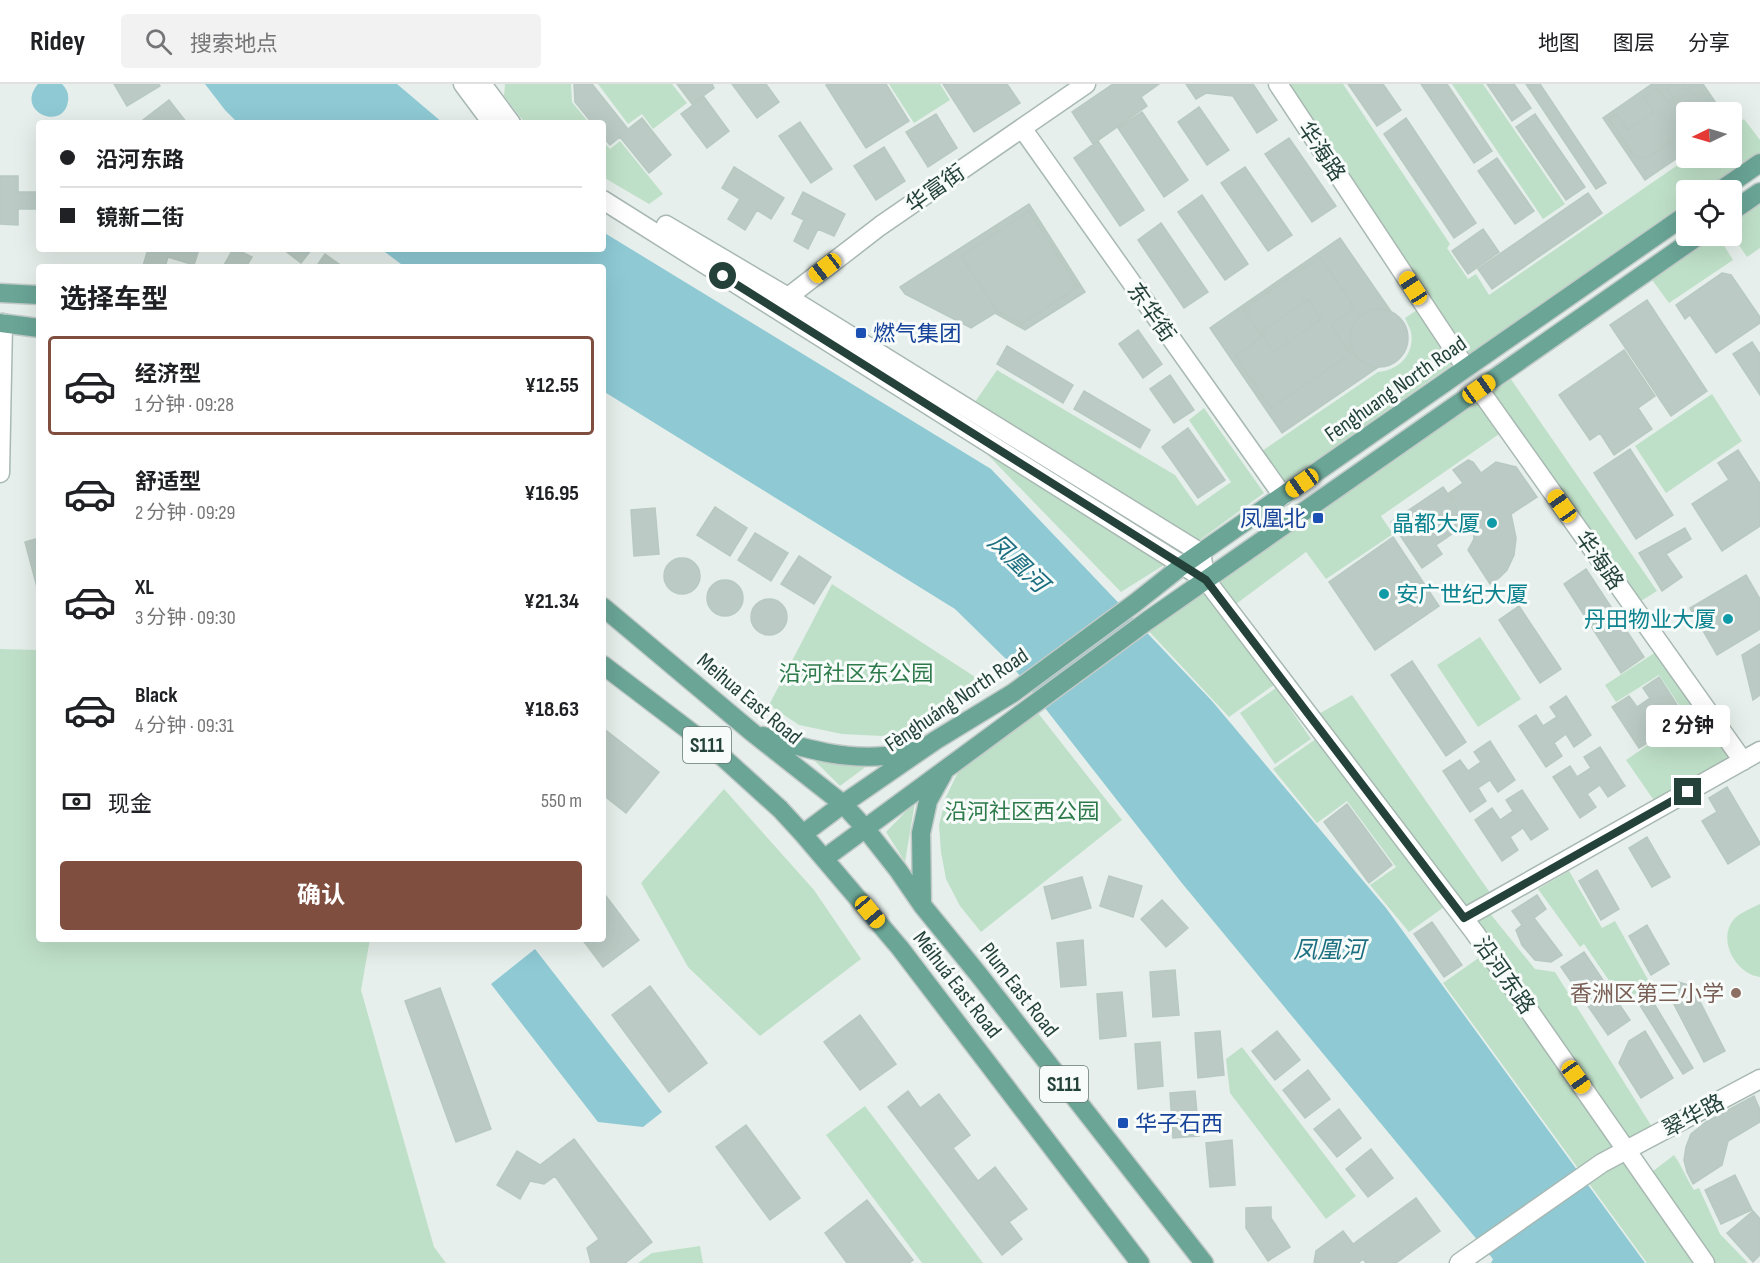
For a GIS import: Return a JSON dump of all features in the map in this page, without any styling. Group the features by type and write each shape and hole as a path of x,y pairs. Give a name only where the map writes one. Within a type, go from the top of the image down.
{"main road":[{"path":"1736,180 1760,164"},
{"path":"1742,204 1760,192"},
{"name":"Fenghuang North Road","path":"1135,603 1183,565 1676,222"},
{"path":"825,858 1147,621 1684,246"},
{"path":"0,292 36,295"},
{"path":"1,323 36,328"},
{"name":"Fènghuáng North Road","path":"803,834 936,740 1022,686 1135,603"},
{"name":"Meihua East Road","path":"606,610 753,733 843,804 865,828"},
{"name":"Méihuá East Road","path":"606,667 716,751 780,809 825,858 900,948 1140,1263"},
{"path":"753,733 821,753 863,758 904,755 936,740"},
{"path":"922,905 921,832 928,801 945,768"},
{"name":"Plum East Road","path":"865,828 922,905 980,975 1204,1263"}],"street":[{"path":"463,84 490,120"},
{"path":"482,84 510,120"},
{"name":"华富街","path":"788,297 880,226 1086,84"},
{"name":"华海路","path":"1278,84 1466,368"},
{"name":"东华街","path":"1022,128 1283,496"},
{"path":"606,188 788,297 1201,553"},
{"name":"沿河东路","path":"606,202 1206,580 1464,918 1705,1263"},
{"path":"0,473 1,323"},
{"name":"华海路","path":"1479,389 1743,761"},
{"name":"沿河东路","path":"1201,553 1206,580"},
{"path":"1464,918 1760,751"},
{"name":"翠华路","path":"1461,1261 1602,1163 1760,1079"}],"green space":[{"path":"505,84 571,84 572,102 587,120 523,120 504,96"},
{"path":"598,84 672,84 687,103 653,129 642,114 628,124"},
{"path":"889,84 940,84 950,100 914,123"},
{"path":"1285,84 1343,84 1450,244 1447,248 1468,279 1476,274 1489,295 1676,166 1742,168 1742,120 1744,119 1760,140 1760,156 1725,180 1676,180 1676,214 1466,360"},
{"path":"1452,84 1483,84 1565,204 1543,219"},
{"path":"620,141 663,194 649,204 606,179 606,144 610,149"},
{"path":"1760,196 1760,248 1747,257 1740,246 1742,246 1742,209"},
{"path":"1685,246 1724,246 1733,260 1669,303 1647,273"},
{"path":"1417,310 1453,364 1285,482 1262,451 1378,372 1393,368 1404,360 1412,340 1411,330 1405,318"},
{"path":"997,370 1175,475 1197,506 1231,482 1189,420 1204,408 1264,493 1189,548 975,402"},
{"path":"1508,375 1657,591 1636,604 1485,390"},
{"path":"1476,394 1502,432 1381,516 1393,534 1326,579 1306,552 1232,607 1212,580"},
{"path":"1712,394 1742,441 1666,493 1635,446"},
{"path":"997,441 1175,558 1121,592 988,455"},
{"name":"沿河社区东公园","path":"832,584 989,686 913,728 882,736 842,734 799,725 769,705"},
{"path":"1205,585 1278,682 1229,717 1145,627"},
{"path":"1480,637 1521,699 1478,727 1437,665"},
{"path":"0,649 36,650 36,942 369,942 361,990 434,1247 446,1263 0,1263"},
{"path":"1659,650 1734,758 1655,802 1626,760 1688,718 1659,675 1616,702 1605,685"},
{"path":"1276,688 1311,739 1275,764 1240,713"},
{"path":"1352,695 1493,897 1466,912 1315,716"},
{"name":"沿河社区西公园","path":"1038,713 1122,820 981,932 960,906 946,879 939,825 946,797 959,770"},
{"path":"1320,736 1447,905 1409,932 1370,885 1396,867 1347,801 1317,823 1273,769"},
{"path":"879,757 840,786 814,760"},
{"path":"724,789 814,890 861,959 760,1036 688,967 641,883"},
{"path":"915,802 905,862 886,832"},
{"path":"1569,871 1602,928 1615,921 1651,985 1623,1001 1584,944 1580,947 1538,889"},
{"path":"1760,904 1760,977 1743,969 1736,962 1728,945 1727,935 1735,918"},
{"path":"1488,911 1535,969 1555,972 1654,1130 1628,1144 1471,919"},
{"path":"1487,952 1702,1263 1647,1263 1443,983"},
{"path":"1242,1047 1356,1196 1326,1219 1230,1093 1226,1059"},
{"path":"865,1106 983,1263 922,1263 826,1135"},
{"path":"1674,1155 1694,1190 1699,1188 1720,1234 1748,1263 1711,1263 1648,1175"},
{"path":"700,1246 703,1263 638,1263 652,1253"}],"water":[{"path":"38,84 62,84 68,96 65,110 50,117 36,110 32,103 32,94"},
{"path":"205,84 397,84 439,120 235,120"},
{"name":"凤凰河","path":"606,234 991,469 1212,701 1386,908 1645,1263 1491,1263 1493,1259 1181,882 1009,662 955,609 606,393 606,264 401,264 385,252 606,252"},
{"path":"535,949 662,1112 643,1127 598,1122 491,984"}],"building":[{"path":"114,84 159,84 160,86 127,106"},
{"path":"574,84 592,84 628,129 642,118 671,155 649,173 620,137 610,145 606,140 606,120 590,120 575,102"},
{"path":"677,84 712,84 714,88 692,104"},
{"path":"732,84 766,84 779,102 757,118"},
{"path":"827,84 886,84 909,121 866,148"},
{"path":"943,84 1007,84 1020,103 974,132"},
{"path":"1113,84 1159,84 1141,97 1147,106 1093,144 1072,112"},
{"path":"1186,84 1253,84 1277,120 1257,133 1233,96 1206,93 1196,99"},
{"path":"1348,84 1383,84 1401,110 1377,126"},
{"path":"1421,84 1447,84 1492,151 1474,163"},
{"path":"1487,84 1514,84 1531,108 1512,121"},
{"path":"1526,84 1540,84 1606,183 1596,189"},
{"path":"1652,84 1703,84 1715,102 1676,102 1676,159 1645,180 1603,118"},
{"path":"1674,84 1683,84 1687,90 1698,84 1710,102 1676,102 1676,138 1647,158 1634,156 1609,119 1617,114 1628,130 1654,112 1644,98 1658,88 1668,103 1674,98 1667,89"},
{"path":"704,97 729,131 707,148 681,114"},
{"path":"169,100 185,120 143,120"},
{"path":"1199,107 1229,150 1207,165 1178,122"},
{"path":"1142,112 1188,180 1164,197 1118,128"},
{"path":"936,114 957,148 928,167 906,132"},
{"path":"1535,114 1585,187 1566,200 1516,127"},
{"path":"1406,118 1476,223 1454,238 1384,134"},
{"path":"800,122 832,169 811,183 779,136"},
{"path":"1289,138 1336,206 1312,222 1265,154"},
{"path":"1098,141 1144,210 1120,226 1074,158"},
{"path":"884,147 905,181 876,200 854,166"},
{"path":"1497,158 1534,211 1515,224 1478,171"},
{"path":"734,167 784,198 771,219 757,210 745,230 728,219 740,199 722,188"},
{"path":"1245,167 1292,235 1268,251 1221,183"},
{"path":"0,176 18,176 18,192 36,192 36,209 18,209 18,225 0,224"},
{"path":"803,192 845,214 834,236 818,229 808,249 794,241 804,220 792,214"},
{"path":"1588,193 1602,213 1492,289 1478,269"},
{"path":"1202,195 1248,264 1225,280 1178,212"},
{"path":"1029,204 1085,292 1025,330 995,313 971,328 905,294 900,287"},
{"path":"1029,211 1078,287 1021,324 997,311 961,256"},
{"path":"1161,223 1208,292 1184,308 1138,240"},
{"path":"1483,229 1499,252 1468,274 1452,251"},
{"path":"1340,238 1390,310 1380,308 1370,310 1354,322 1350,332 1353,351 1359,359 1377,368 1282,433 1210,328"},
{"path":"147,252 198,252 194,264 168,257 166,264 144,264"},
{"path":"231,252 242,252 252,257 248,264 225,264"},
{"path":"287,252 310,252 301,263"},
{"path":"325,254 339,264 318,264"},
{"path":"1320,257 1355,308 1331,325 1350,354 1271,408 1235,356 1262,337 1243,309"},
{"path":"1722,273 1731,275 1760,317 1760,323 1716,353 1690,315 1685,319 1676,305"},
{"path":"1308,299 1321,319 1274,352 1261,332"},
{"path":"1647,300 1707,391 1671,416 1610,325"},
{"path":"1373,309 1385,309 1400,317 1408,332 1408,344 1400,359 1385,367 1373,367 1358,359 1350,344 1350,332 1358,317"},
{"path":"1138,330 1162,364 1143,378 1119,344"},
{"path":"1752,342 1760,354 1760,395 1733,354"},
{"path":"1007,346 1073,385 1063,403 997,364"},
{"path":"1624,350 1655,396 1638,408 1652,429 1614,455 1600,433 1590,440 1559,395"},
{"path":"1170,375 1194,410 1174,423 1150,389"},
{"path":"1084,391 1150,430 1140,448 1074,409"},
{"path":"1188,428 1225,480 1198,498 1162,447"},
{"path":"1630,449 1673,515 1636,539 1594,473"},
{"path":"1738,450 1760,484 1760,526 1722,551 1692,504 1729,480 1718,463"},
{"name":"晶都大厦","path":"1468,460 1473,462 1481,473 1496,462 1516,467 1537,497 1511,514 1516,538 1514,555 1507,570 1490,584 1468,550 1474,539 1473,527 1449,493 1463,483 1453,470"},
{"path":"1443,487 1468,523 1436,545 1442,554 1422,568 1391,522"},
{"path":"715,507 747,528 730,556 697,535"},
{"path":"655,508 659,554 634,556 631,510"},
{"path":"1685,528 1691,539 1666,554 1682,577 1662,591 1639,553"},
{"path":"755,533 788,553 771,581 738,560"},
{"name":"安广世纪大厦","path":"1393,537 1439,606 1375,650 1329,582"},
{"path":"36,539 36,583 25,542"},
{"path":"799,556 831,577 814,604 781,584"},
{"path":"682,558 695,563 700,576 695,589 682,594 669,589 664,576 669,563"},
{"path":"1586,569 1644,657 1621,673 1564,584"},
{"name":"丹田物业大厦","path":"1746,575 1760,599 1760,629 1717,655 1690,608"},
{"path":"725,580 738,585 743,598 738,611 725,616 712,611 707,598 712,585"},
{"path":"769,599 782,604 787,617 782,630 769,635 756,630 751,617 756,604"},
{"path":"1519,606 1561,669 1540,683 1499,620"},
{"path":"1760,644 1760,695 1753,700 1742,655"},
{"path":"1412,661 1466,742 1446,756 1391,675"},
{"path":"1659,677 1685,717 1667,728 1659,716 1647,724 1655,738 1639,748 1612,707 1629,696 1637,707 1650,698 1643,688"},
{"path":"1566,696 1591,735 1574,747 1566,734 1554,743 1562,756 1546,767 1519,726 1536,715 1543,726 1557,717 1550,707"},
{"path":"606,730 659,772 626,813 606,797"},
{"path":"1490,741 1515,780 1498,792 1490,780 1478,788 1486,801 1470,812 1443,771 1460,760 1468,771 1481,762 1474,752"},
{"path":"1600,747 1625,786 1608,797 1600,785 1587,794 1596,807 1580,818 1553,777 1570,766 1577,777 1591,768 1584,757"},
{"path":"1727,787 1760,843 1728,864 1702,821 1717,812 1709,798"},
{"path":"1522,790 1548,829 1531,840 1523,828 1510,837 1518,850 1502,861 1475,820 1492,808 1500,820 1513,811 1506,800"},
{"path":"1347,804 1392,865 1369,883 1324,822"},
{"path":"1647,837 1670,877 1652,887 1629,848"},
{"path":"1597,870 1619,909 1601,920 1579,881"},
{"path":"1109,876 1142,886 1133,917 1100,906"},
{"path":"1082,877 1091,908 1052,919 1044,887"},
{"path":"1537,895 1546,909 1534,918 1562,955 1551,962 1535,960 1522,945 1516,930 1522,925 1512,911"},
{"path":"606,896 639,940 603,967 584,942 606,942"},
{"path":"1162,900 1188,928 1166,947 1141,919"},
{"path":"1432,922 1462,965 1444,977 1414,934"},
{"path":"1647,925 1669,964 1651,975 1629,936"},
{"path":"1083,940 1086,985 1061,987 1057,943"},
{"path":"1584,952 1630,1020 1608,1035 1561,967"},
{"path":"1175,970 1179,1015 1153,1017 1150,972"},
{"path":"1678,982 1692,986 1725,1051 1704,1062 1666,989"},
{"path":"650,986 707,1063 669,1092 612,1015"},
{"path":"440,988 491,1129 456,1142 405,1001"},
{"path":"1122,992 1126,1036 1100,1039 1097,994"},
{"path":"1647,992 1693,1068 1683,1074 1636,999"},
{"path":"860,1015 896,1064 860,1090 824,1042"},
{"path":"1220,1031 1224,1075 1198,1078 1195,1033"},
{"path":"1277,1031 1300,1060 1275,1080 1252,1051"},
{"path":"1645,1031 1673,1078 1641,1098 1619,1063 1629,1041"},
{"path":"1160,1042 1163,1086 1138,1089 1135,1044"},
{"path":"1308,1070 1330,1099 1305,1118 1283,1090"},
{"path":"908,1091 920,1108 939,1094 970,1135 953,1148 978,1181 995,1167 1027,1209 1009,1222 1022,1239 1002,1255 888,1107"},
{"path":"1195,1091 1199,1136 1173,1138 1170,1093"},
{"path":"1754,1096 1760,1110 1760,1122 1728,1141 1722,1165 1693,1184 1684,1160 1691,1134 1706,1122"},
{"path":"1339,1109 1361,1138 1337,1157 1314,1129"},
{"path":"746,1125 800,1198 770,1220 716,1147"},
{"path":"574,1139 652,1242 625,1263 591,1263 587,1248 599,1239 555,1176 544,1184 530,1181 520,1199 497,1185 517,1151 540,1165"},
{"path":"1232,1140 1235,1185 1210,1187 1206,1143"},
{"path":"1371,1149 1393,1178 1368,1197 1346,1169"},
{"path":"1735,1175 1752,1210 1721,1224 1705,1190"},
{"path":"1416,1198 1440,1231 1396,1263 1366,1263 1363,1259 1358,1263 1314,1263 1316,1251 1343,1231 1353,1244"},
{"path":"867,1200 913,1260 909,1263 847,1263 825,1233"},
{"path":"1271,1207 1271,1218 1290,1247 1268,1261 1246,1228 1246,1208"},
{"path":"1753,1211 1760,1219 1760,1255 1753,1262 1727,1233"}],"place":[{"name":"燃气集团","path":"861,333"},
{"name":"凤凰北","path":"1318,518"},
{"name":"晶都大厦","path":"1492,523"},
{"name":"安广世纪大厦","path":"1384,594"},
{"name":"丹田物业大厦","path":"1728,619"},
{"name":"香洲区第三小学","path":"1736,993"},
{"name":"华子石西","path":"1123,1123"}],"route":[{"path":"723,276 1206,580 1464,918 1688,792"}]}
